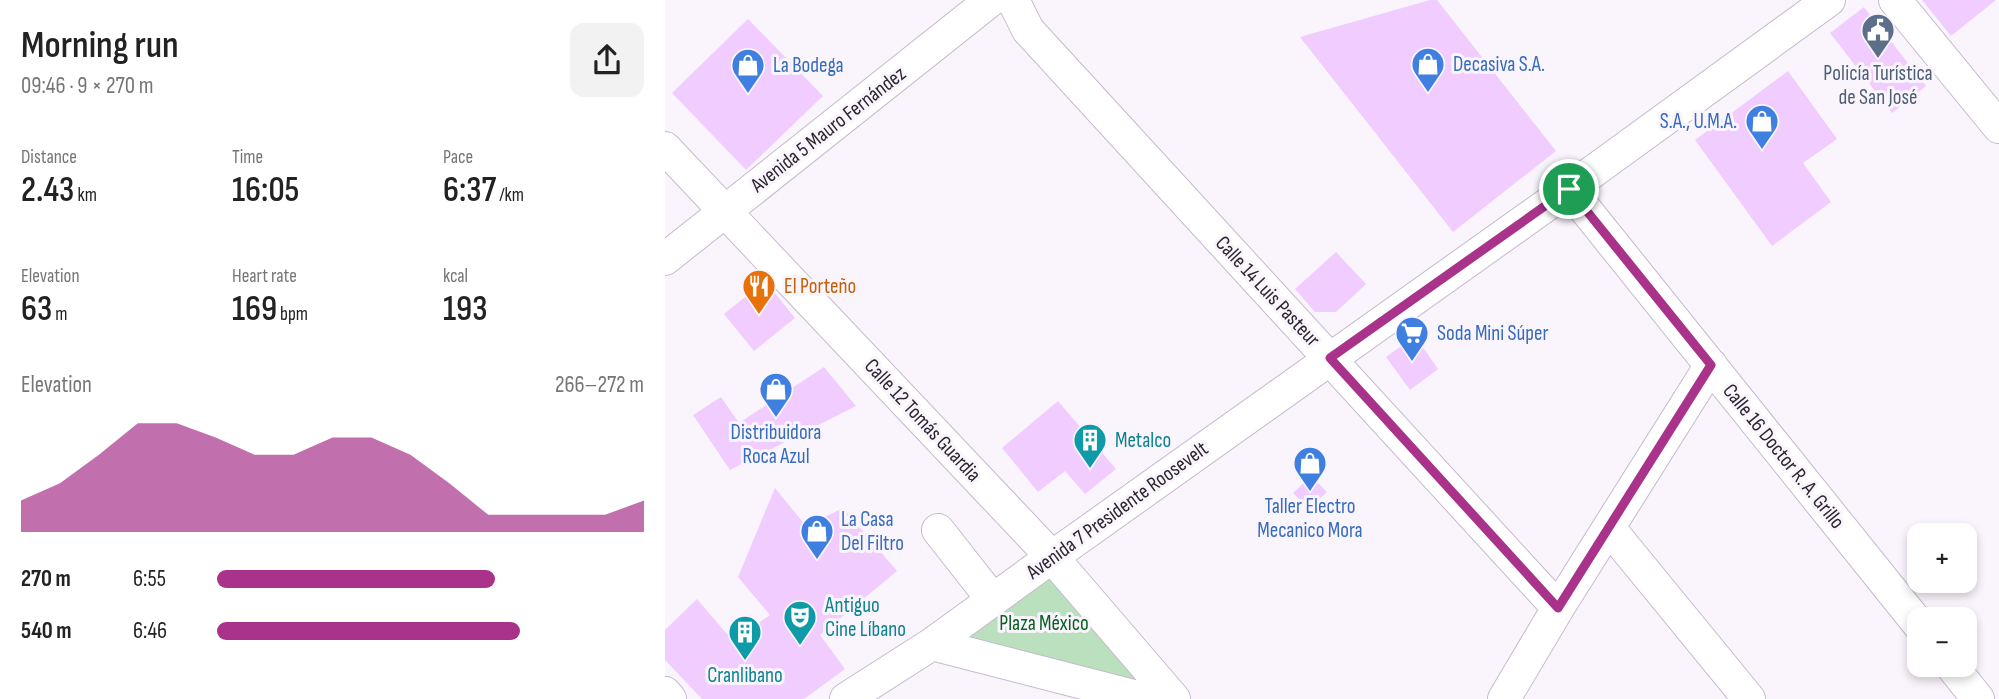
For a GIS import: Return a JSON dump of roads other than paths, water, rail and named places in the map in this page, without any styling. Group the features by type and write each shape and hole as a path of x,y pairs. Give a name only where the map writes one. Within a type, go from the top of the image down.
{"street":[{"name":"Avenida 5 Mauro Fernández","path":"665,258 992,0"},
{"name":"Calle 14 Luis Pasteur","path":"1013,0 1028,30 1558,608"},
{"name":"Avenida 7 Presidente Roosevelt","path":"846,699 932,644 1829,0"},
{"path":"1895,0 1995,115"},
{"name":"Calle 12 Tomás Guardia","path":"665,148 1052,556 1174,699"},
{"name":"Calle 16 Doctor R. A. Grillo","path":"1569,189 1907,610"},
{"path":"1504,699 1711,365"},
{"path":"1609,528 1749,699"},
{"path":"938,530 993,600"},
{"path":"932,644 1145,699"},
{"path":"1961,677 1978,699"},
{"path":"665,693 670,699"}],"place":[{"name":"Policía Turística de San José","path":"1878,60"},
{"name":"Decasiva S.A.","path":"1428,94"},
{"name":"La Bodega","path":"748,95"},
{"name":"S.A., U.M.A.","path":"1762,151"},
{"name":"El Porteño","path":"759,316"},
{"name":"Soda Mini Súper","path":"1412,363"},
{"name":"Distribuidora Roca Azul","path":"776,419"},
{"name":"Metalco","path":"1090,470"},
{"name":"Taller Electro Mecanico Mora","path":"1310,493"},
{"name":"La Casa Del Filtro","path":"817,561"},
{"name":"Antiguo Cine Líbano","path":"800,647"},
{"name":"Cranlibano","path":"745,662"}],"park label":[{"name":"Plaza México","path":"1044,623"}]}
